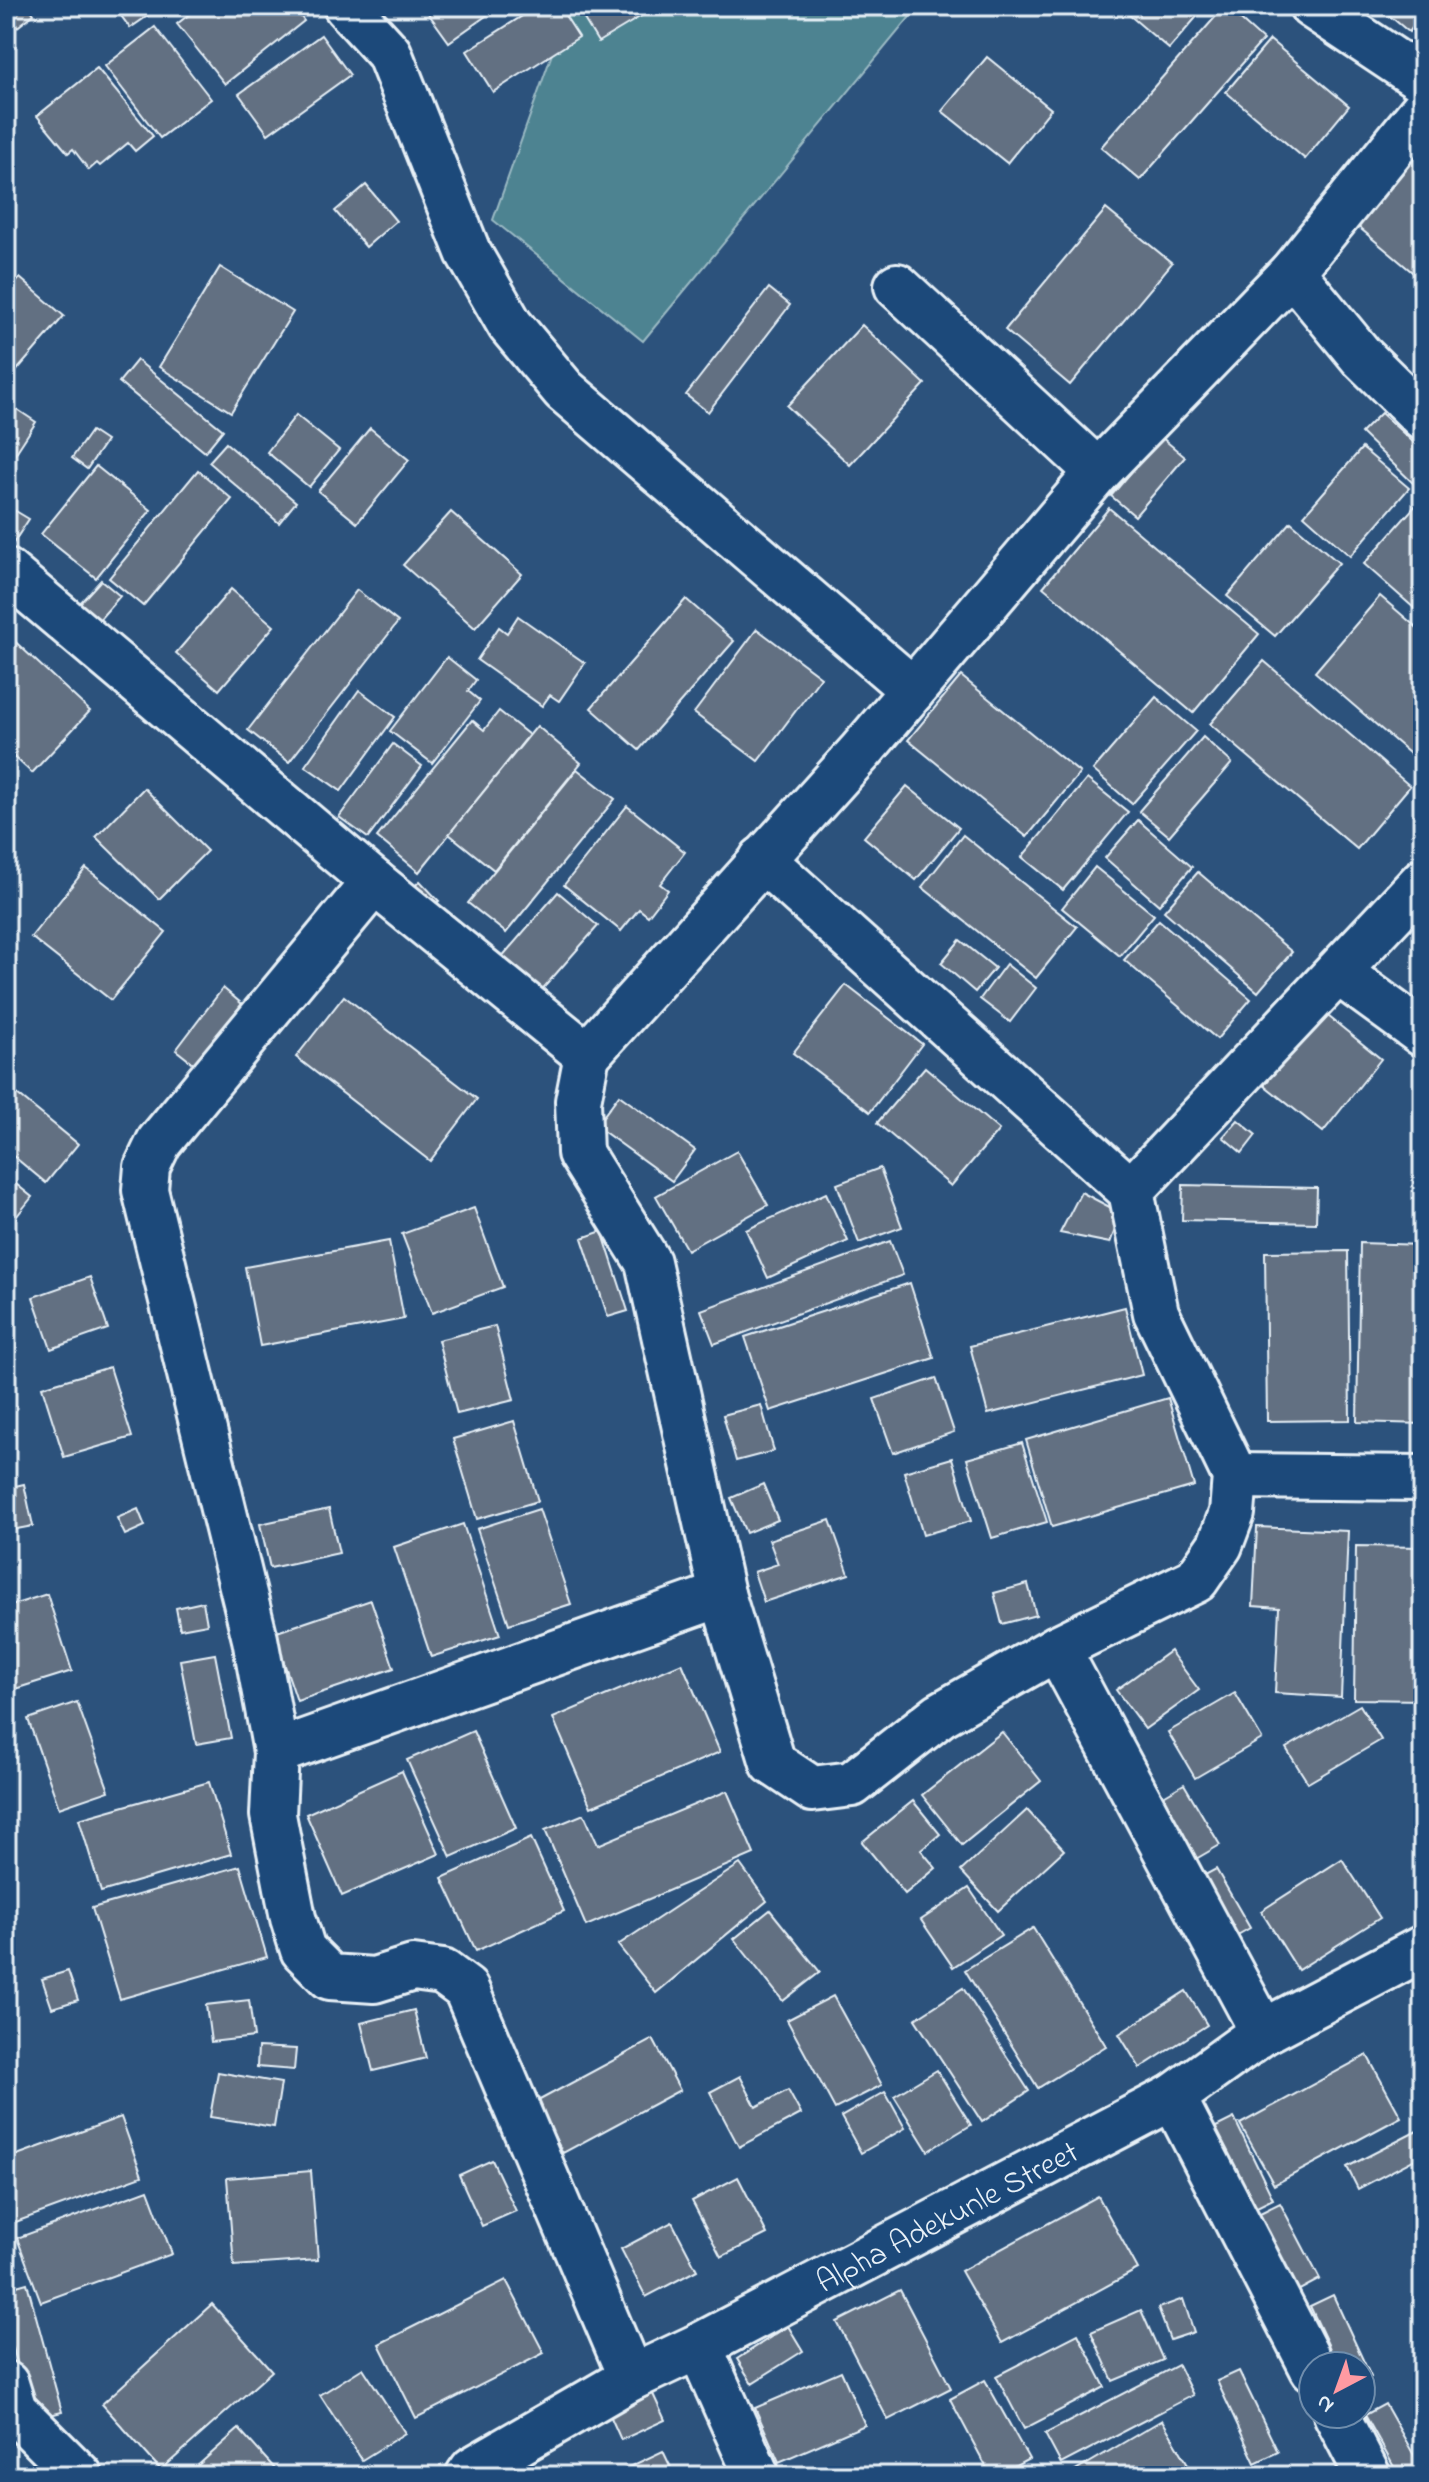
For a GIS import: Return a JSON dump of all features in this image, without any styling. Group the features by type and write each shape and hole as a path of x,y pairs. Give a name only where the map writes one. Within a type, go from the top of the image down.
{"street":[{"path":"346,6 389,53 468,252 510,325 564,390 913,690"},
{"path":"1312,6 1423,80"},
{"path":"762,859 1131,1191 1156,1313 1235,1476 1232,1513 1220,1545 1196,1580 1057,1648 940,1715 852,1784 812,1789 773,1763 722,1594 648,1262 580,1153 578,1101 587,1055 762,859 913,690 1098,472 1292,272 1423,110"},
{"path":"1292,272 1361,356 1423,417"},
{"path":"897,286 1098,472"},
{"path":"6,571 374,882 587,1055"},
{"path":"1131,1191 1423,881"},
{"path":"374,882 159,1142 147,1167 145,1190 255,1639 276,1752 273,1815 293,1918 303,1950 330,1977 374,1980 413,1968 443,1972 466,1989 631,2378"},
{"path":"1338,972 1423,1034"},
{"path":"1235,1476 1423,1478"},
{"path":"276,1752 722,1594"},
{"path":"1057,1648 1263,2032"},
{"name":"Alpha Adekunle Street","path":"468,2476 473,2469 631,2378 699,2346 1173,2097 1263,2032 1423,1948"},
{"path":"1173,2097 1303,2350"},
{"path":"699,2346 757,2476"},
{"path":"9,2404 80,2476"},
{"path":"1344,2430 1368,2476"}],"green space":[{"path":"569,6 919,6 643,341 493,220"}],"building":[{"path":"6,6 28,6 34,14 6,36"},
{"path":"114,6 162,6 130,28"},
{"path":"200,6 293,6 304,21 225,84 177,24"},
{"path":"423,6 500,6 449,42"},
{"path":"538,6 559,6 579,37 493,92 467,51"},
{"path":"576,6 658,6 598,42"},
{"path":"1135,6 1206,6 1169,49 1128,14"},
{"path":"1225,6 1263,40 1140,180 1101,147"},
{"path":"1378,6 1423,6 1423,14 1409,32"},
{"path":"155,27 211,99 160,138 105,66"},
{"path":"321,35 350,75 268,134 239,94"},
{"path":"1270,40 1349,106 1305,159 1226,92"},
{"path":"987,57 1051,109 1007,163 942,111"},
{"path":"97,68 153,136 135,151 128,143 100,166 97,163 89,170 73,149 68,153 37,116"},
{"path":"1423,142 1423,281 1355,224"},
{"path":"366,185 396,221 366,247 335,211"},
{"path":"1106,209 1172,263 1070,385 1005,330"},
{"path":"220,267 293,312 231,412 159,367"},
{"path":"20,278 64,316 6,383 6,294"},
{"path":"769,288 790,305 708,412 686,395"},
{"path":"862,325 925,384 850,465 787,406"},
{"path":"137,360 223,430 205,452 119,382"},
{"path":"6,402 36,422 6,468"},
{"path":"1381,413 1423,451 1423,473 1413,483 1361,433"},
{"path":"296,415 339,450 309,487 267,452"},
{"path":"370,428 409,460 357,523 318,491"},
{"path":"91,431 106,441 87,469 72,458"},
{"path":"1161,437 1185,457 1135,516 1111,496"},
{"path":"226,443 296,502 279,523 209,462"},
{"path":"1362,448 1409,488 1350,556 1304,515"},
{"path":"96,466 151,510 96,578 41,534"},
{"path":"198,470 232,499 143,606 109,578"},
{"path":"1423,497 1423,616 1364,564"},
{"path":"1109,508 1259,634 1193,713 1043,587"},
{"path":"14,510 29,519 10,548 6,545 6,523"},
{"path":"451,512 522,574 475,628 403,565"},
{"path":"1291,522 1339,563 1275,636 1227,596"},
{"path":"101,580 120,596 99,620 80,603"},
{"path":"231,589 274,626 219,690 176,653"},
{"path":"357,590 398,622 289,762 248,730"},
{"path":"1380,596 1423,633 1423,765 1315,672"},
{"path":"686,599 734,641 639,750 591,708"},
{"path":"518,616 585,663 559,701 550,695 542,706 477,660 499,627 507,633"},
{"path":"757,629 821,677 758,761 694,713"},
{"path":"9,636 90,711 32,773 6,749 6,640"},
{"path":"447,657 476,680 468,691 480,701 432,763 390,731"},
{"path":"1264,661 1410,786 1357,849 1210,724"},
{"path":"961,676 1080,773 1027,837 908,740"},
{"path":"359,690 395,717 341,791 305,766"},
{"path":"1156,697 1196,731 1132,804 1093,770"},
{"path":"499,711 529,735 419,872 377,837 472,720 484,730"},
{"path":"537,726 581,763 494,870 449,834"},
{"path":"1203,737 1232,763 1169,836 1139,811"},
{"path":"393,744 422,766 368,838 339,817"},
{"path":"577,769 615,799 506,933 468,903"},
{"path":"1087,779 1128,812 1063,890 1022,857"},
{"path":"907,786 959,828 916,880 864,837"},
{"path":"144,788 207,851 159,899 96,837"},
{"path":"627,806 685,852 660,884 668,890 648,916 639,909 621,931 564,885"},
{"path":"1138,820 1192,867 1159,905 1105,858"},
{"path":"963,835 1077,927 1036,978 922,887"},
{"path":"1095,867 1154,915 1120,956 1062,908"},
{"path":"86,868 166,932 111,1000 31,937"},
{"path":"1198,872 1292,952 1258,992 1164,911"},
{"path":"420,881 439,901 425,914 406,894"},
{"path":"558,892 598,926 539,993 500,959"},
{"path":"1159,920 1251,999 1217,1039 1124,960"},
{"path":"960,940 995,968 975,992 941,963"},
{"path":"1006,964 1036,988 1010,1022 980,999"},
{"path":"846,985 922,1044 870,1112 793,1053"},
{"path":"223,988 242,1004 195,1065 176,1050"},
{"path":"344,996 477,1099 430,1161 296,1057"},
{"path":"1323,1012 1381,1059 1323,1132 1264,1085"},
{"path":"925,1067 999,1130 951,1186 877,1123"},
{"path":"6,1085 78,1144 46,1183 6,1150"},
{"path":"619,1095 695,1150 672,1181 596,1126"},
{"path":"1238,1120 1256,1135 1242,1153 1223,1137"},
{"path":"737,1151 768,1205 687,1250 656,1196"},
{"path":"880,1168 902,1227 859,1243 837,1184"},
{"path":"6,1176 32,1197 13,1221 6,1216"},
{"path":"1183,1185 1317,1188 1316,1223 1182,1220"},
{"path":"1081,1192 1121,1213 1110,1243 1060,1233"},
{"path":"826,1193 848,1241 768,1278 746,1230"},
{"path":"474,1208 503,1287 432,1313 402,1234"},
{"path":"602,1231 628,1311 608,1317 582,1238"},
{"path":"389,1241 404,1319 260,1346 245,1267"},
{"path":"890,1241 903,1275 714,1344 701,1310"},
{"path":"1360,1243 1423,1245 1423,1424 1357,1422"},
{"path":"1348,1251 1350,1420 1267,1421 1265,1252"},
{"path":"90,1277 108,1329 51,1349 33,1297"},
{"path":"910,1283 934,1358 770,1411 745,1337"},
{"path":"1125,1307 1142,1375 988,1414 970,1346"},
{"path":"495,1326 514,1400 457,1414 438,1340"},
{"path":"110,1367 132,1437 64,1457 42,1387"},
{"path":"936,1378 954,1432 893,1453 874,1399"},
{"path":"1168,1398 1194,1486 1052,1527 1026,1440"},
{"path":"761,1405 774,1451 736,1461 723,1415"},
{"path":"514,1421 538,1501 477,1519 453,1439"},
{"path":"1022,1443 1047,1522 992,1538 967,1459"},
{"path":"952,1458 971,1521 923,1535 904,1472"},
{"path":"24,1484 33,1526 6,1531 6,1488"},
{"path":"763,1484 778,1520 746,1533 731,1498"},
{"path":"138,1509 145,1526 125,1535 117,1518"},
{"path":"329,1509 339,1553 270,1568 260,1524"},
{"path":"539,1509 571,1604 509,1624 477,1529"},
{"path":"830,1520 849,1574 764,1602 754,1572 778,1564 769,1540"},
{"path":"463,1524 500,1635 431,1657 394,1547"},
{"path":"1257,1527 1348,1531 1341,1697 1275,1693 1279,1608 1253,1606"},
{"path":"1356,1546 1423,1547 1423,1700 1354,1699"},
{"path":"1028,1584 1036,1615 1002,1624 994,1593"},
{"path":"47,1594 72,1671 15,1689 6,1660 6,1607"},
{"path":"371,1600 394,1668 297,1701 274,1633"},
{"path":"203,1602 207,1624 180,1629 176,1608"},
{"path":"1170,1651 1199,1690 1145,1729 1116,1690"},
{"path":"215,1654 231,1738 196,1744 180,1660"},
{"path":"682,1663 720,1752 591,1807 553,1718"},
{"path":"1235,1693 1262,1739 1195,1778 1168,1732"},
{"path":"77,1702 109,1791 59,1808 28,1719"},
{"path":"1360,1705 1381,1740 1308,1783 1286,1748"},
{"path":"473,1731 516,1828 451,1857 407,1760"},
{"path":"1002,1732 1041,1781 962,1845 922,1795"},
{"path":"402,1771 439,1854 342,1896 306,1814"},
{"path":"209,1782 231,1854 101,1892 79,1819"},
{"path":"1184,1784 1220,1845 1189,1863 1153,1802"},
{"path":"727,1791 754,1854 586,1926 545,1830 584,1814 598,1845"},
{"path":"913,1801 940,1834 921,1850 936,1868 905,1894 862,1842"},
{"path":"1027,1810 1064,1850 998,1911 961,1871"},
{"path":"531,1838 564,1911 476,1951 442,1878"},
{"path":"1342,1859 1380,1918 1298,1970 1261,1911"},
{"path":"740,1864 767,1901 656,1993 618,1945"},
{"path":"240,1866 267,1957 120,1999 92,1908"},
{"path":"1216,1869 1250,1928 1227,1941 1194,1881"},
{"path":"969,1888 1001,1935 953,1967 921,1920"},
{"path":"770,1910 820,1972 783,2001 734,1939"},
{"path":"1033,1928 1106,2046 1038,2088 965,1970"},
{"path":"68,1971 78,2000 52,2008 42,1979"},
{"path":"963,1988 1029,2091 982,2122 915,2019"},
{"path":"1186,1991 1207,2025 1140,2068 1119,2034"},
{"path":"833,1996 882,2085 835,2109 787,2020"},
{"path":"249,2000 254,2037 211,2042 206,2005"},
{"path":"414,2010 426,2058 373,2071 361,2023"},
{"path":"653,2039 680,2090 563,2153 536,2102"},
{"path":"258,2047 296,2049 294,2070 257,2067"},
{"path":"1367,2055 1401,2117 1274,2185 1240,2124"},
{"path":"937,2070 971,2125 928,2151 894,2096"},
{"path":"218,2072 281,2083 274,2127 210,2117"},
{"path":"740,2076 756,2107 788,2090 801,2114 739,2147 710,2092"},
{"path":"885,2092 905,2128 861,2153 841,2117"},
{"path":"121,2117 142,2176 13,2223 6,2203 6,2159"},
{"path":"1234,2118 1273,2199 1251,2210 1212,2129"},
{"path":"1423,2128 1423,2155 1358,2189 1347,2167"},
{"path":"492,2160 516,2211 482,2226 459,2175"},
{"path":"311,2171 318,2260 234,2266 227,2178"},
{"path":"738,2177 767,2234 721,2257 692,2201"},
{"path":"148,2190 172,2254 41,2302 17,2238"},
{"path":"1098,2196 1138,2269 1002,2343 961,2271"},
{"path":"1280,2203 1320,2279 1296,2292 1256,2215"},
{"path":"672,2222 697,2270 646,2297 621,2249"},
{"path":"506,2280 544,2353 416,2418 379,2344"},
{"path":"27,2283 62,2412 33,2419 6,2323 6,2289"},
{"path":"900,2290 951,2388 888,2420 837,2322"},
{"path":"1333,2295 1358,2350 1331,2350 1310,2306"},
{"path":"1183,2299 1194,2332 1170,2340 1158,2308"},
{"path":"212,2304 272,2371 161,2470 102,2404"},
{"path":"1141,2310 1163,2360 1113,2381 1091,2332"},
{"path":"788,2326 803,2351 752,2383 737,2359"},
{"path":"1078,2334 1105,2387 1024,2429 996,2376"},
{"path":"1178,2365 1193,2395 1061,2464 1045,2434"},
{"path":"363,2368 405,2433 362,2460 320,2395"},
{"path":"841,2371 865,2425 779,2462 755,2408"},
{"path":"1239,2371 1278,2452 1255,2463 1217,2381"},
{"path":"985,2380 1029,2459 997,2476 991,2476 950,2399"},
{"path":"653,2394 665,2420 621,2440 609,2413"},
{"path":"1385,2404 1423,2476 1399,2476 1373,2430 1377,2430 1377,2408"},
{"path":"1162,2420 1195,2476 1067,2476"},
{"path":"239,2429 276,2470 269,2476 186,2476"},
{"path":"663,2451 675,2476 610,2476"}]}
